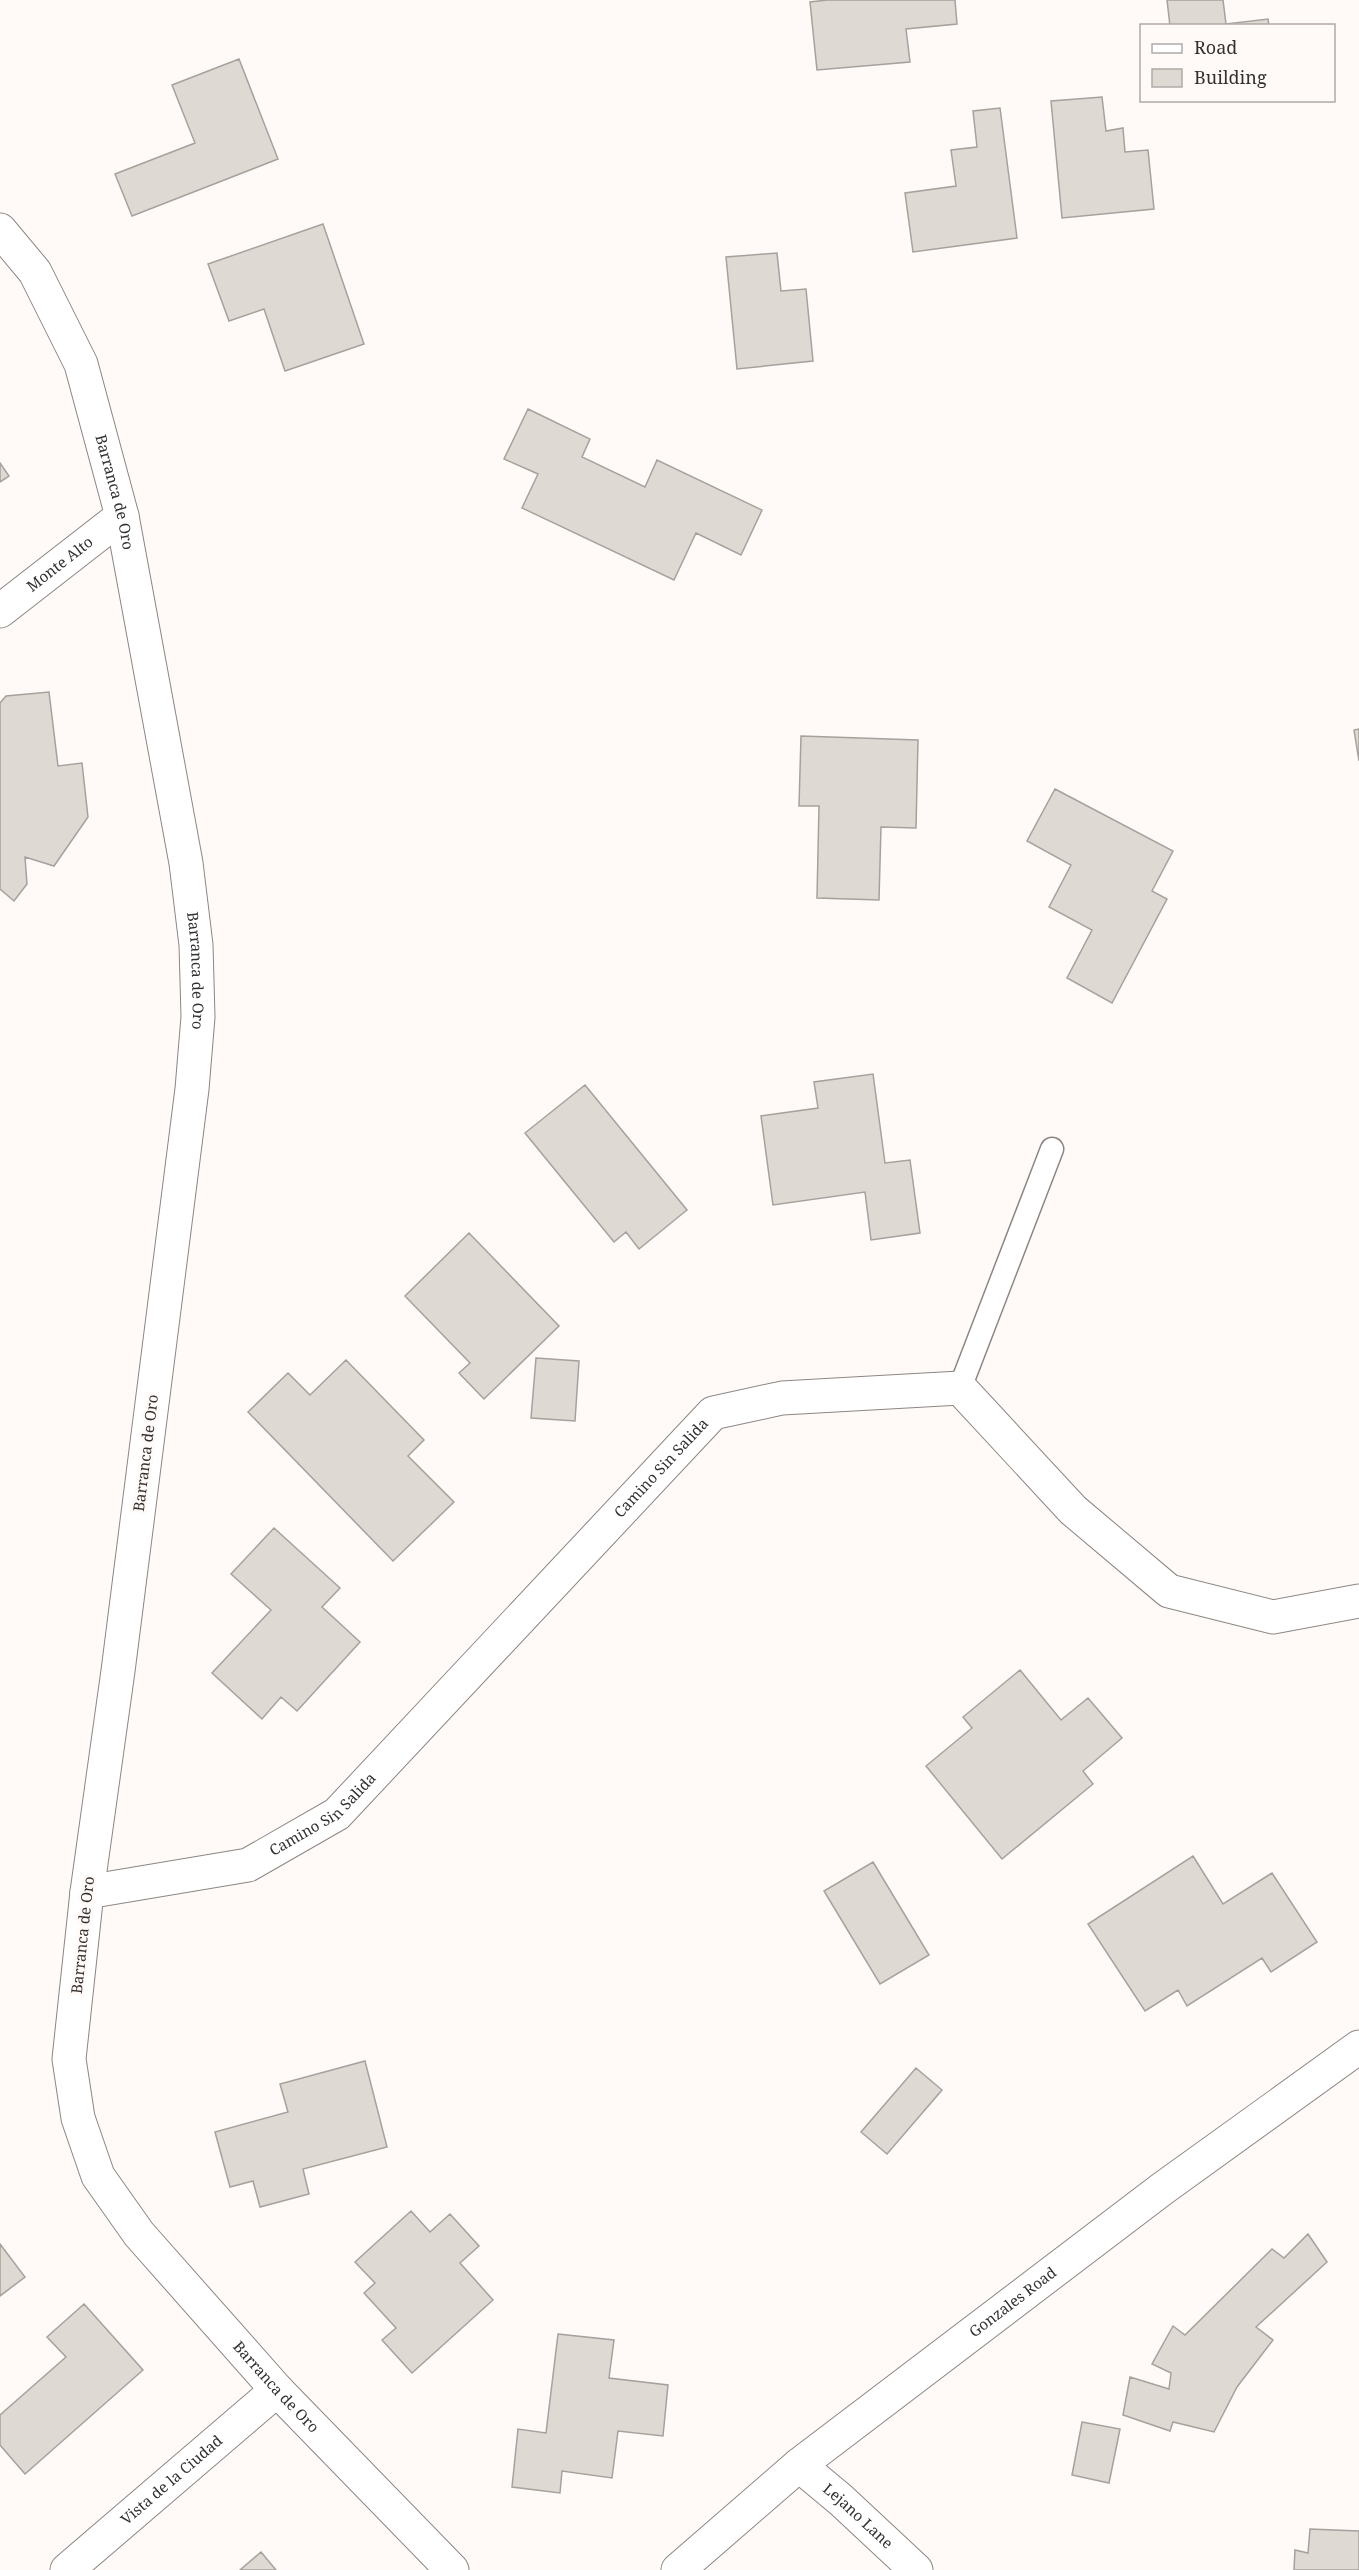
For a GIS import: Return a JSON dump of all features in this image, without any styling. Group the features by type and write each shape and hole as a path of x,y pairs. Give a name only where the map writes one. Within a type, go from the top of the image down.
{"street":[{"name":"Barranca de Oro","path":"0,230 35,272 81,364 122,516 186,863 196,945 198,1017 182,1172 118,1671 87,1892 69,2059 78,2118 98,2176 139,2234 277,2390 452,2570"},
{"name":"Monte Alto","path":"0,611 122,516"},
{"name":"Camino Sin Salida","path":"87,1892 248,1865 338,1814 713,1413 782,1398 960,1388"},
{"path":"960,1388 1073,1510 1169,1591 1274,1617 1359,1602"},
{"name":"Gonzales Road","path":"678,2570 799,2465 1162,2189 1359,2047"},
{"name":"Vista de la Ciudad","path":"67,2570 277,2390"},
{"name":"Lejano Lane","path":"799,2465 841,2499 916,2570"}],"lane":[{"path":"960,1388 1052,1149"}],"building":[{"path":"955,0 957,24 906,29 910,62 817,70 810,2"},
{"path":"1167,0 1223,0 1226,24 1170,24"},
{"path":"1268,19 1269,24 1226,24"},
{"path":"239,59 278,159 132,216 115,174 195,143 172,85"},
{"path":"1102,97 1106,131 1123,128 1125,152 1148,150 1154,209 1062,218 1051,101"},
{"path":"1000,108 1017,238 913,252 905,193 956,186 951,150 977,147 973,111"},
{"path":"323,224 364,344 285,371 264,309 229,321 208,264"},
{"path":"777,253 781,291 806,289 813,361 737,369 726,257"},
{"path":"528,409 590,439 582,457 645,487 657,460 762,510 741,555 696,533 674,580 522,508 538,474 504,459"},
{"path":"0,463 9,476 0,482"},
{"path":"49,692 58,766 82,763 88,817 54,866 25,857 27,884 14,901 0,889 0,703 6,696"},
{"path":"1359,729 1359,761 1354,730"},
{"path":"801,736 918,740 916,828 881,827 879,900 817,898 819,806 799,806"},
{"path":"1055,789 1173,851 1152,891 1167,899 1112,1003 1067,978 1092,930 1049,907 1071,865 1027,841"},
{"path":"873,1074 885,1163 910,1160 920,1233 871,1240 865,1192 773,1205 761,1116 818,1108 814,1082"},
{"path":"585,1085 687,1210 639,1249 626,1232 614,1242 525,1133"},
{"path":"469,1233 559,1326 484,1399 459,1373 470,1363 405,1296"},
{"path":"536,1358 579,1361 575,1421 531,1418"},
{"path":"346,1360 424,1440 408,1456 454,1502 393,1561 248,1412 288,1373 310,1395"},
{"path":"274,1528 340,1588 322,1607 360,1642 297,1711 281,1697 262,1719 212,1673 271,1610 231,1574"},
{"path":"1020,1670 1061,1720 1088,1698 1122,1738 1083,1771 1093,1784 1002,1859 926,1766 972,1728 963,1717"},
{"path":"1193,1856 1223,1904 1272,1873 1317,1942 1271,1972 1262,1958 1187,2006 1178,1990 1145,2011 1088,1924"},
{"path":"873,1862 929,1955 880,1984 824,1891"},
{"path":"365,2061 387,2147 303,2169 309,2194 260,2207 253,2181 230,2187 215,2132 288,2112 280,2084"},
{"path":"916,2068 942,2090 887,2154 861,2132"},
{"path":"411,2211 430,2232 450,2214 479,2246 460,2263 493,2300 412,2373 382,2340 396,2328 364,2293 375,2283 355,2262"},
{"path":"1308,2234 1327,2262 1256,2327 1273,2340 1237,2387 1214,2432 1173,2422 1170,2431 1123,2415 1130,2377 1169,2389 1171,2373 1152,2364 1173,2326 1185,2335 1272,2249 1284,2258"},
{"path":"0,2244 25,2277 0,2296"},
{"path":"84,2304 143,2370 25,2474 0,2445 0,2415 66,2357 47,2337"},
{"path":"558,2334 614,2340 609,2378 668,2385 663,2436 618,2431 612,2478 562,2471 560,2493 512,2487 518,2429 546,2433"},
{"path":"1082,2422 1120,2429 1109,2483 1072,2475"},
{"path":"1310,2529 1359,2531 1359,2570 1294,2570 1295,2550 1308,2553"},
{"path":"261,2552 276,2570 240,2570"}]}
